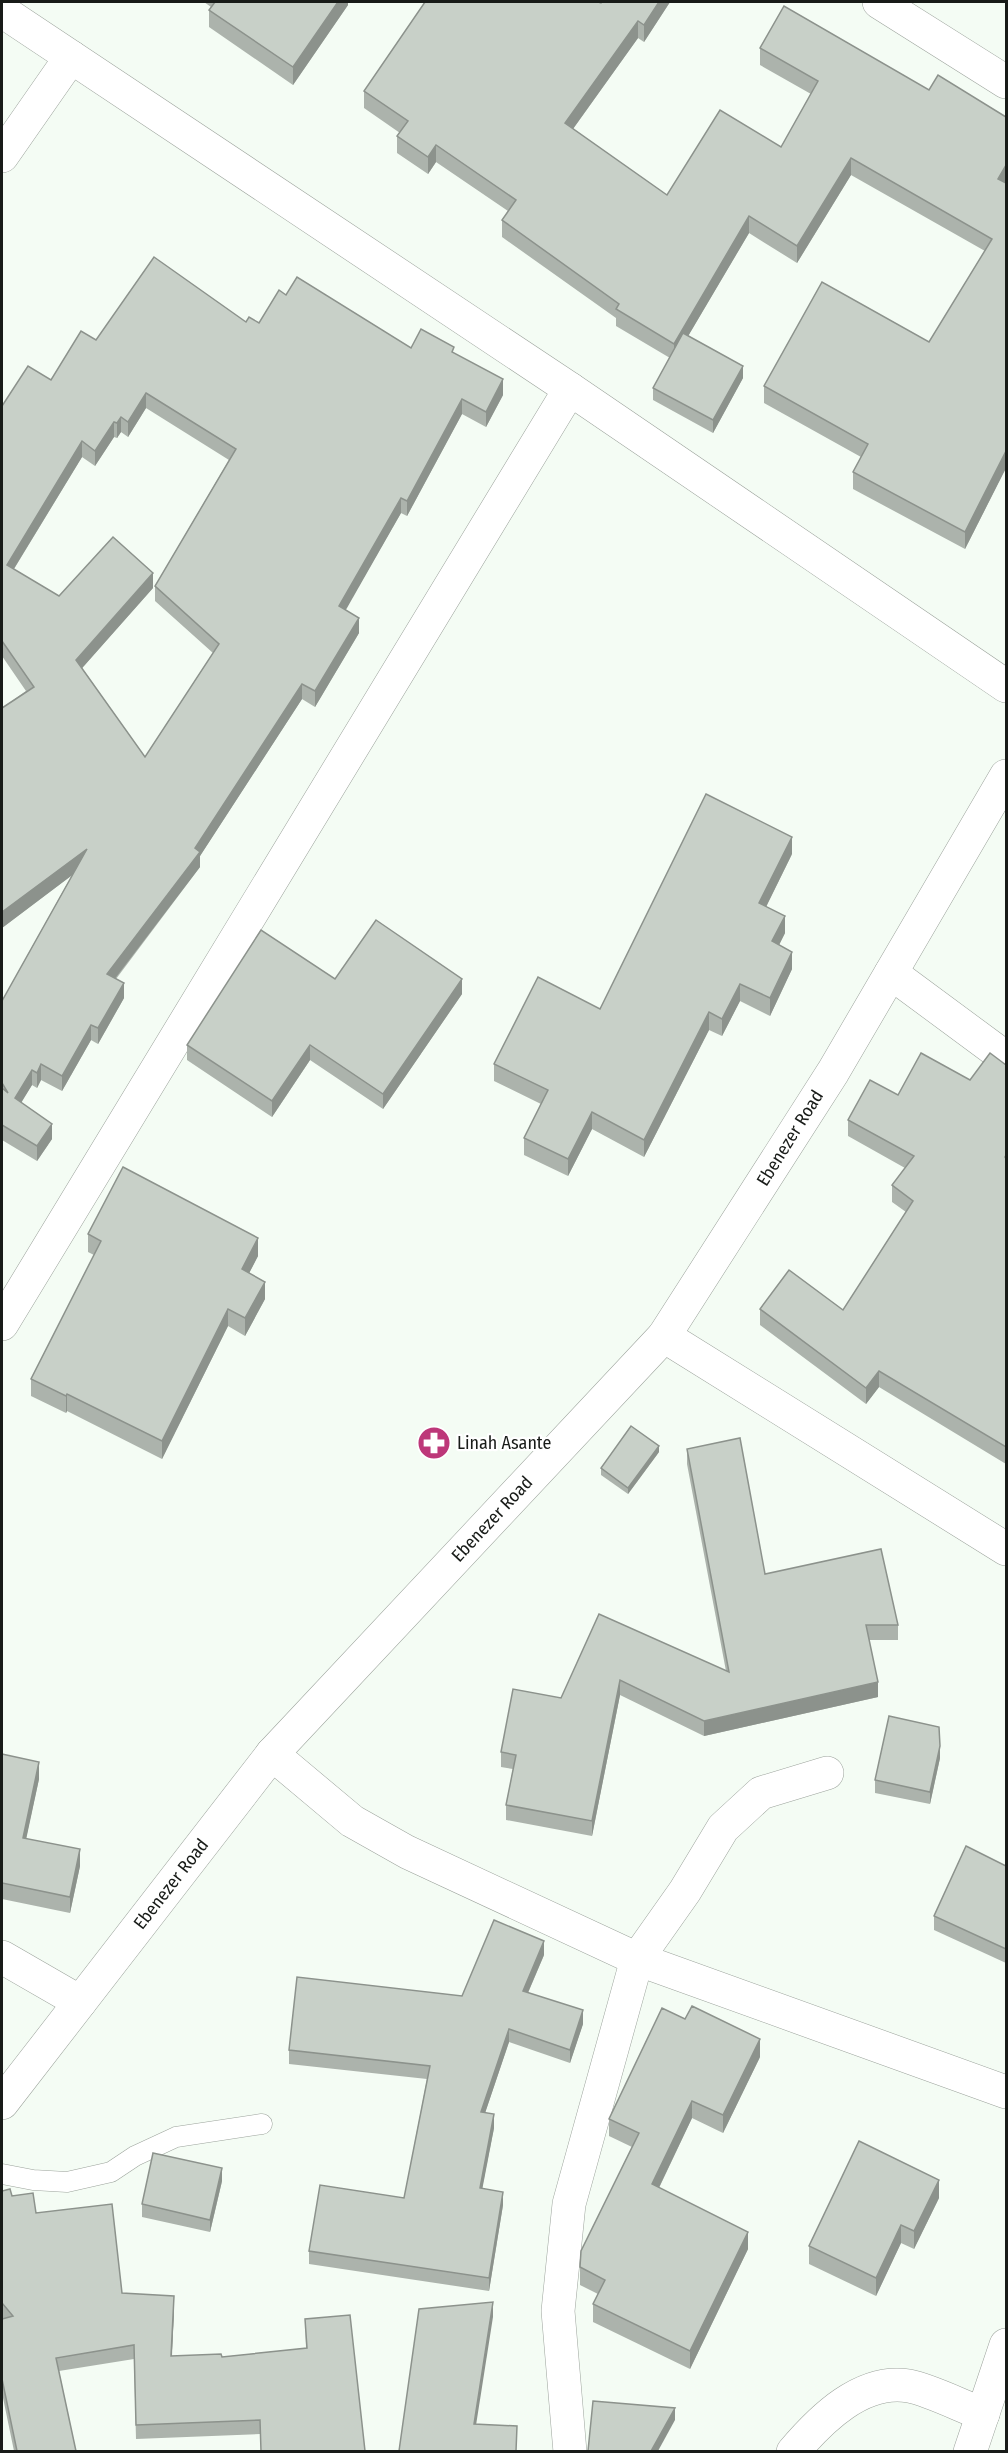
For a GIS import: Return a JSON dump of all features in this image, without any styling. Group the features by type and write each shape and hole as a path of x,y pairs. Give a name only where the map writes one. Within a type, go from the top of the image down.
{"street":[{"path":"879,2 1006,82"},
{"path":"2,11 570,389 1006,686"},
{"path":"2,156 71,57"},
{"path":"2,1323 570,389"},
{"name":"Ebenezer Road","path":"2,2103 272,1754 664,1336 826,1082 1006,776"},
{"path":"891,973 1006,1058"},
{"path":"664,1336 1006,1549"},
{"path":"272,1754 352,1821 406,1852 637,1959 1006,2092"},
{"path":"570,2451 558,2310 568,2204 637,1959 685,1891 723,1828 761,1793 827,1773"},
{"path":"2,1957 80,2002"},
{"path":"970,2451 1006,2345"},
{"path":"793,2451 811,2431 861,2392 894,2385 910,2386 983,2414"}],"lane":[{"path":"2,2174 33,2180 67,2182 111,2172 135,2156 176,2137 262,2124"}],"building":[{"path":"215,2 338,2 293,67 209,10"},
{"path":"425,2 659,2 644,25 638,21 565,123 667,195 720,110 781,147 818,81 760,48 784,6 929,90 938,75 1006,117 1006,165 998,179 1006,183 1006,451 965,532 853,472 868,444 764,386 822,282 929,342 992,239 851,158 797,246 749,216 674,344 616,309 619,304 502,220 516,200 436,145 428,157 397,136 408,121 364,91"},
{"path":"154,257 246,322 249,317 259,323 279,290 286,295 297,277 411,348 421,329 454,347 452,352 503,379 486,412 462,399 407,501 401,498 339,606 359,618 315,691 302,684 195,848 200,852 107,974 124,983 98,1028 91,1025 62,1076 41,1064 37,1073 32,1070 15,1098 52,1124 37,1146 2,1125 2,1088 8,1093 2,1083 2,1001 87,849 2,912 2,708 34,687 2,641 2,406 28,366 51,380 81,331 96,340","holes":["146,393 236,449 155,586 219,644 145,757 76,660 153,573 113,537 59,596 7,565 82,441 95,451 114,422 117,423 121,417 128,422"]},
{"path":"683,333 743,366 713,420 653,388"},
{"path":"706,794 792,837 759,903 785,916 772,941 792,952 770,998 740,984 722,1019 709,1012 644,1140 592,1112 568,1159 524,1138 548,1090 494,1064 538,977 600,1009"},
{"path":"376,920 462,979 383,1094 310,1045 272,1101 187,1045 261,930 335,979"},
{"path":"921,1053 970,1080 990,1053 1006,1065 1006,1447 879,1371 866,1388 760,1309 789,1270 843,1310 913,1201 892,1185 914,1156 848,1120 870,1080 898,1095"},
{"path":"123,1167 258,1238 242,1269 265,1282 245,1318 228,1309 162,1441 67,1394 66,1396 31,1379 101,1241 88,1234"},
{"path":"631,1426 659,1446 628,1488 601,1468"},
{"path":"740,1438 765,1574 881,1549 898,1625 866,1625 878,1682 704,1721 620,1680 592,1821 506,1805 516,1755 501,1752 513,1689 561,1698 599,1614 729,1672 687,1449"},
{"path":"889,1716 939,1727 940,1746 930,1792 875,1780"},
{"path":"2,1754 39,1762 23,1838 80,1849 70,1897 2,1883"},
{"path":"966,1846 1006,1866 1006,1949 934,1916"},
{"path":"494,1920 544,1941 523,1991 583,2010 570,2050 509,2029 481,2112 494,2114 480,2188 503,2192 489,2278 309,2251 320,2185 404,2198 430,2066 289,2050 297,1977 462,1996"},
{"path":"692,2006 760,2039 723,2115 692,2101 652,2184 748,2232 690,2351 593,2304 605,2280 580,2267 581,2251 639,2133 609,2119 662,2008 685,2019"},
{"path":"859,2141 939,2180 914,2231 901,2225 876,2278 809,2246"},
{"path":"153,2153 222,2168 210,2220 142,2204"},
{"path":"10,2189 12,2196 33,2193 36,2213 112,2204 122,2293 174,2296 171,2356 221,2354 222,2357 307,2348 305,2319 350,2315 365,2451 261,2451 260,2420 136,2425 134,2345 56,2358 76,2451 17,2451 2,2379 2,2319 13,2316 2,2303 2,2191"},
{"path":"493,2302 474,2424 517,2426 516,2451 399,2451 419,2309"},
{"path":"593,2401 675,2408 651,2451 588,2451"}],"place":[{"name":"Linah Asante","path":"434,1443"}]}
